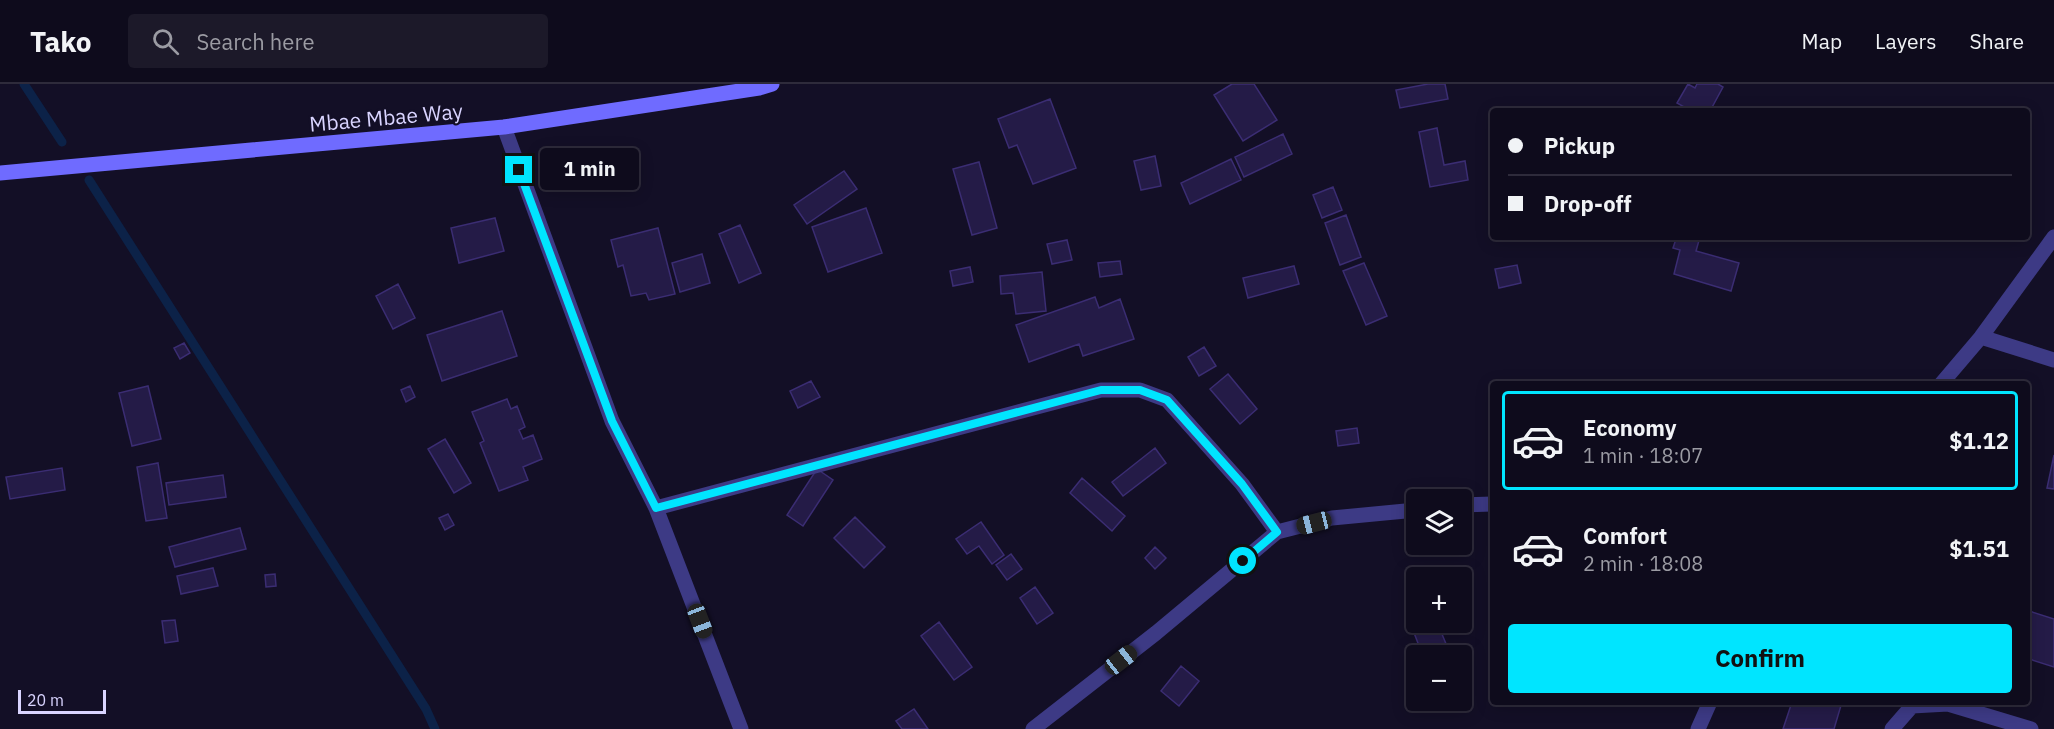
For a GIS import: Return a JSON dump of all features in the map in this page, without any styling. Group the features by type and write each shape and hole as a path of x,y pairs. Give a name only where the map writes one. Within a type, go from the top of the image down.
{"street":[{"name":"Mbae Mbae Way","path":"0,173 504,128 759,88 772,84"},
{"path":"504,128 612,421 656,508 741,729"},
{"path":"1944,381 1981,337 2054,237"},
{"path":"1981,337 2054,360"},
{"path":"656,508 1101,390 1140,390 1167,400 1242,484 1277,532"},
{"path":"1472,505 1490,504"},
{"path":"1033,729 1156,633 1277,532 1332,518 1406,511"},
{"path":"1698,729 1709,705"},
{"path":"1892,729 1912,706 1930,705"},
{"path":"1951,705 2031,729"}],"building":[{"path":"1232,84 1254,84 1277,120 1243,141 1214,95"},
{"path":"1428,84 1445,84 1448,99 1400,108 1396,90"},
{"path":"1688,84 1695,88 1697,84 1718,84 1723,87 1712,108 1686,108 1677,103"},
{"path":"1050,99 1076,168 1033,184 1017,145 1009,148 998,119"},
{"path":"1437,128 1444,165 1465,161 1468,180 1430,187 1419,132"},
{"path":"1283,134 1292,154 1244,177 1235,157"},
{"path":"1155,156 1161,186 1141,190 1134,161"},
{"path":"1231,159 1241,180 1190,204 1181,183"},
{"path":"979,162 997,228 972,235 953,169"},
{"path":"844,171 857,189 807,224 794,205"},
{"path":"1333,187 1342,210 1322,218 1313,195"},
{"path":"866,208 882,253 828,272 812,227"},
{"path":"1346,215 1361,257 1340,265 1325,223"},
{"path":"495,218 504,251 459,263 451,228"},
{"path":"740,225 761,273 739,283 719,234"},
{"path":"658,228 675,294 649,300 646,293 631,296 623,265 618,267 611,240"},
{"path":"1067,240 1072,260 1052,264 1047,244"},
{"path":"1676,240 1699,240 1696,251 1739,263 1731,291 1674,274 1680,250 1673,248"},
{"path":"702,254 710,283 680,292 672,263"},
{"path":"1120,261 1122,274 1100,277 1098,263"},
{"path":"1364,263 1387,316 1366,325 1343,271"},
{"path":"1517,265 1521,283 1499,288 1495,269"},
{"path":"1294,266 1299,284 1248,298 1243,278"},
{"path":"970,267 973,282 953,286 950,271"},
{"path":"1042,272 1046,311 1016,314 1013,293 1001,294 1000,276"},
{"path":"398,284 415,318 393,329 376,296"},
{"path":"1095,297 1099,308 1120,299 1134,339 1083,356 1079,344 1029,362 1016,325"},
{"path":"502,311 517,356 442,381 427,335"},
{"path":"184,343 190,353 180,359 174,348"},
{"path":"1204,347 1216,366 1199,376 1188,357"},
{"path":"1228,374 1257,409 1240,424 1210,389"},
{"path":"811,381 820,397 798,408 790,391"},
{"path":"148,386 161,439 132,446 119,393"},
{"path":"410,386 415,397 406,402 401,390"},
{"path":"507,399 511,409 517,406 525,427 519,430 523,439 533,435 542,459 523,467 528,480 499,491 480,443 484,441 472,412"},
{"path":"1357,428 1359,443 1338,446 1336,431"},
{"path":"445,439 471,483 454,493 428,449"},
{"path":"1155,448 1166,463 1123,496 1112,482"},
{"path":"2054,455 2054,489 2047,488"},
{"path":"158,463 167,518 146,521 137,467"},
{"path":"62,468 65,490 10,499 6,477"},
{"path":"817,469 833,480 803,526 787,515"},
{"path":"223,475 226,497 169,505 166,483"},
{"path":"1082,478 1125,516 1112,531 1070,493"},
{"path":"448,514 454,525 445,530 439,518"},
{"path":"855,517 885,547 864,568 834,538"},
{"path":"981,522 1004,555 992,564 979,546 967,554 956,539"},
{"path":"240,528 246,549 175,567 169,547"},
{"path":"1155,547 1166,558 1155,569 1145,558"},
{"path":"1011,554 1022,569 1007,580 996,565"},
{"path":"213,568 218,586 181,594 177,576"},
{"path":"275,574 276,586 266,587 265,575"},
{"path":"1035,587 1053,613 1037,624 1020,598"},
{"path":"2030,611 2054,619 2054,667 2030,659"},
{"path":"175,620 178,641 165,643 162,621"},
{"path":"939,622 972,667 954,680 921,636"},
{"path":"1414,633 1442,633 1446,645 1419,645"},
{"path":"1181,666 1199,681 1179,706 1161,691"},
{"path":"1791,705 1841,705 1834,729 1783,729"},
{"path":"914,709 928,729 902,729 896,721"}],"waterway":[{"path":"24,84 62,142"},
{"path":"89,180 426,709 435,729"}],"route":[{"path":"519,170 612,421 656,508 1101,390 1140,390 1167,400 1242,484 1277,532 1243,561"}]}
